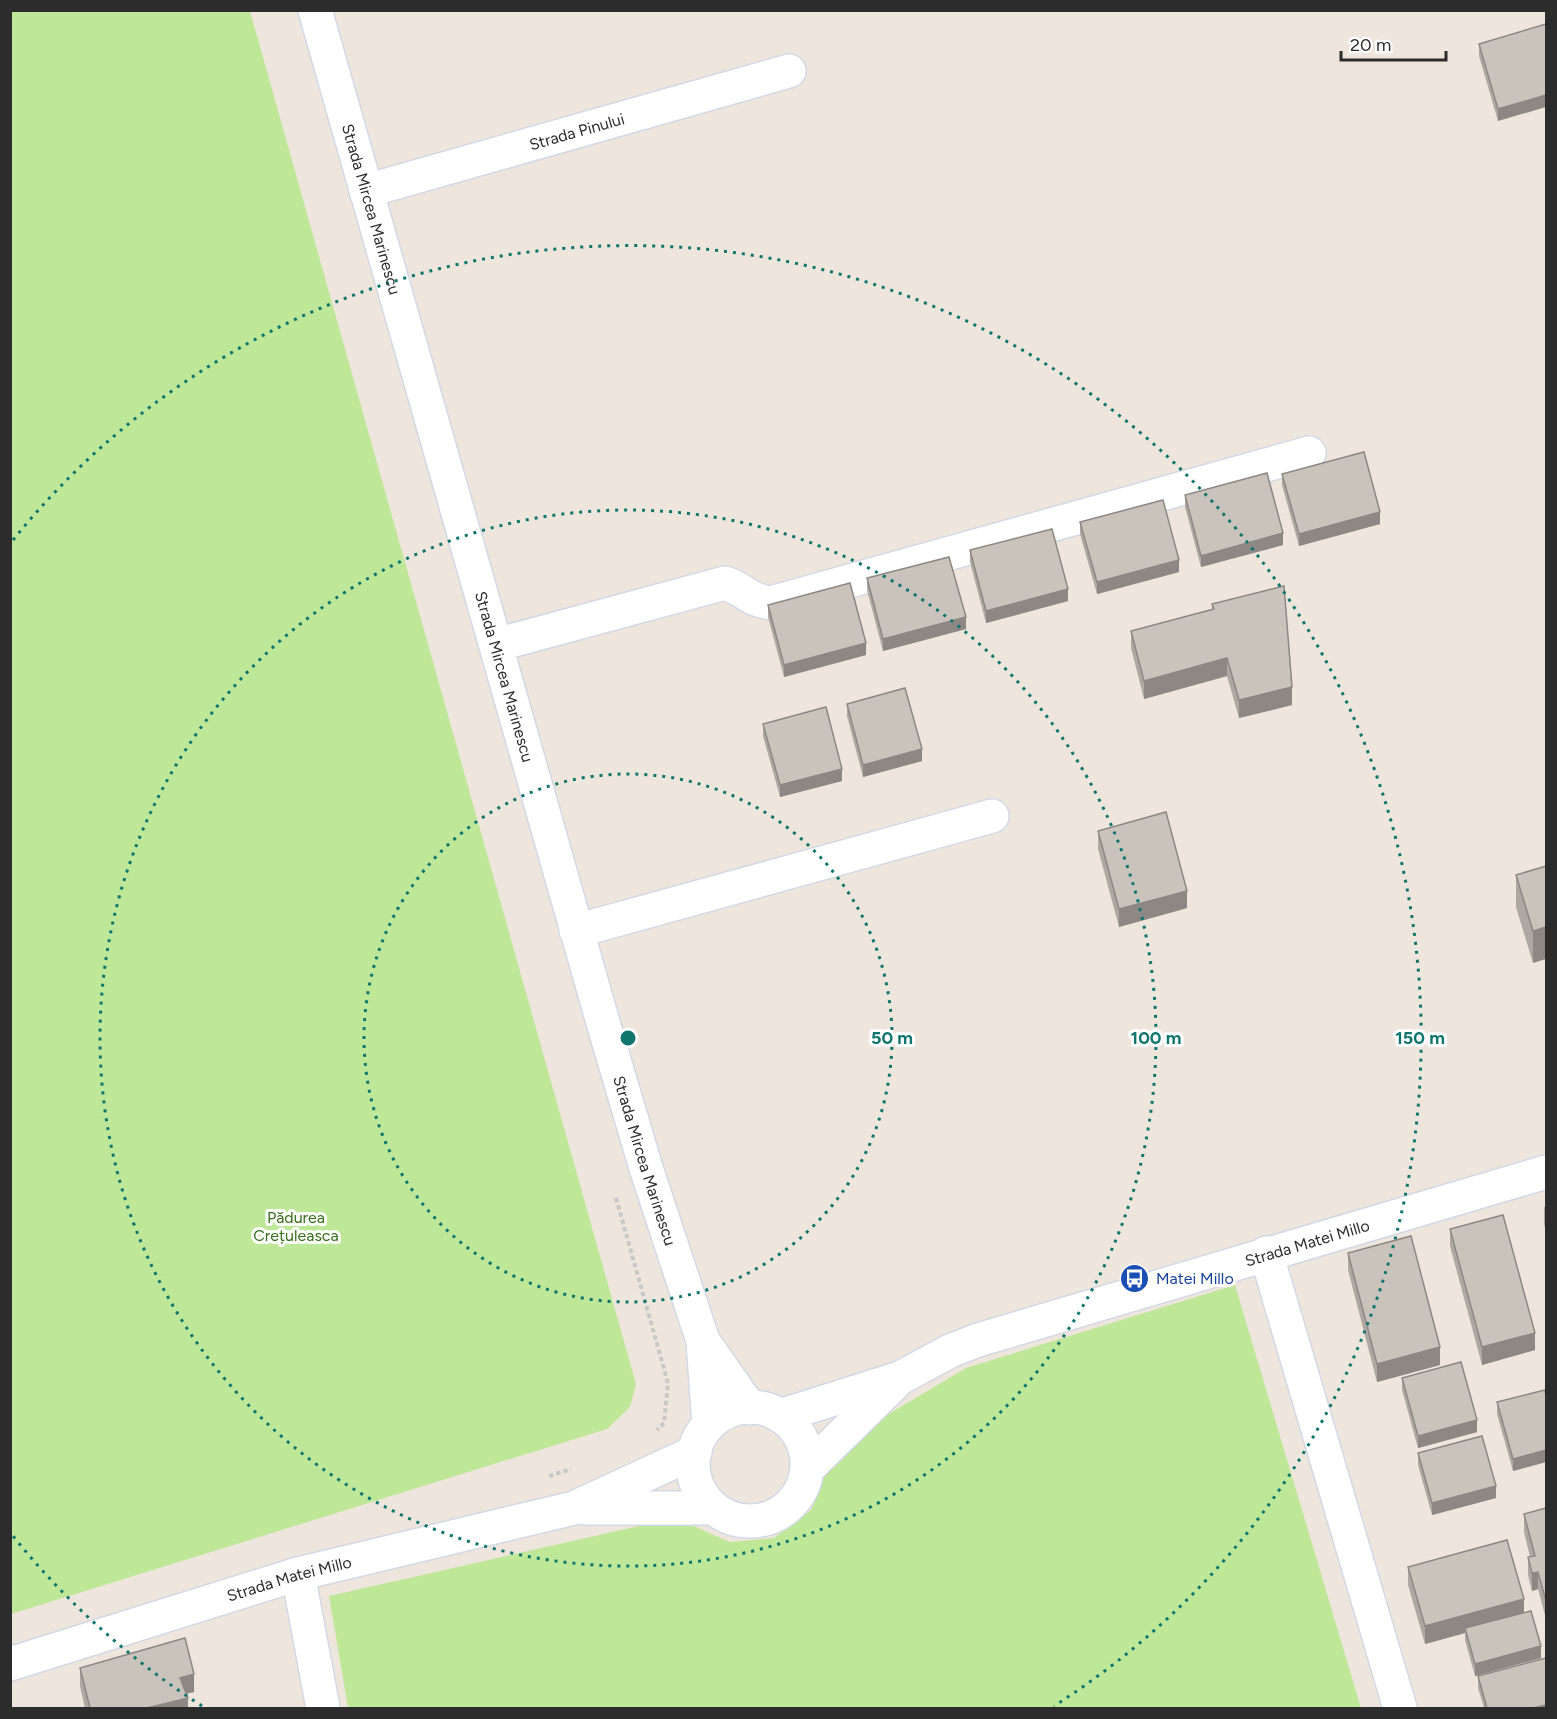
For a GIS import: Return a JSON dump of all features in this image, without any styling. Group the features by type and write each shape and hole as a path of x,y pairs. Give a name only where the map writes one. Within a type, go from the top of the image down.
{"street":[{"name":"Strada Mircea Marinescu","path":"315,10 576,931 646,1168 703,1341 702,1438"},
{"name":"Strada Pinului","path":"366,191 789,72"},
{"path":"496,645 725,583 740,588 754,601 771,603 1309,453"},
{"path":"576,931 992,816"},
{"name":"Strada Matei Millo","path":"574,1508 702,1438 735,1409 765,1412 900,1377 943,1354 978,1340 1546,1172"},
{"path":"1266,1253 1400,1708"},
{"name":"Strada Mircea Marinescu","path":"703,1341 765,1412"},
{"name":"Strada Matei Millo","path":"10,1664 298,1574 574,1508 713,1508 741,1521 772,1517 796,1499 804,1485 807,1469 900,1377"},
{"path":"765,1412 801,1439 806,1454 807,1469"},
{"path":"702,1438 693,1467 696,1483 703,1497 713,1508"},
{"path":"298,1574 323,1708"}],"path":[{"path":"614,1187 668,1383 664,1423 650,1438"},
{"path":"542,1478 575,1467"}],"green space":[{"name":"Pădurea Crețuleasca","path":"11,10 250,11 636,1384 630,1407 607,1429 11,1614"},
{"path":"1235,1285 1361,1708 348,1708 329,1596 657,1522 691,1525 730,1542 774,1538 811,1510 828,1467 860,1431 966,1368"}],"building":[{"path":"1546,24 1546,95 1498,109 1479,44"},
{"path":"1364,452 1380,512 1299,534 1282,474"},
{"path":"1267,473 1283,533 1201,556 1185,495"},
{"path":"1163,500 1179,560 1097,582 1080,522"},
{"path":"1052,529 1068,589 986,611 970,550"},
{"path":"949,557 966,617 883,639 867,578"},
{"path":"850,583 866,643 784,665 768,605"},
{"path":"1284,586 1292,687 1239,700 1227,658 1144,681 1131,631 1214,609 1212,604"},
{"path":"905,688 922,749 863,765 847,704"},
{"path":"826,707 842,769 780,785 763,724"},
{"path":"1166,812 1187,891 1119,909 1098,831"},
{"path":"1546,866 1546,927 1533,931 1516,875"},
{"path":"1503,1215 1535,1333 1482,1347 1450,1229"},
{"path":"1411,1236 1440,1347 1377,1364 1348,1253"},
{"path":"1461,1362 1477,1420 1418,1436 1402,1378"},
{"path":"1545,1390 1546,1450 1513,1459 1497,1402"},
{"path":"1482,1436 1496,1486 1432,1503 1418,1453"},
{"path":"1546,1508 1546,1601 1538,1572 1532,1573 1528,1557 1535,1556 1524,1514"},
{"path":"1507,1540 1524,1599 1425,1626 1408,1567"},
{"path":"1531,1611 1541,1646 1475,1664 1465,1628"},
{"path":"185,1638 194,1674 180,1678 188,1698 147,1708 90,1708 80,1668"},
{"path":"1546,1658 1546,1705 1533,1708 1487,1708 1478,1676"}],"place":[{"name":"Matei Millo","path":"1135,1278"}]}
